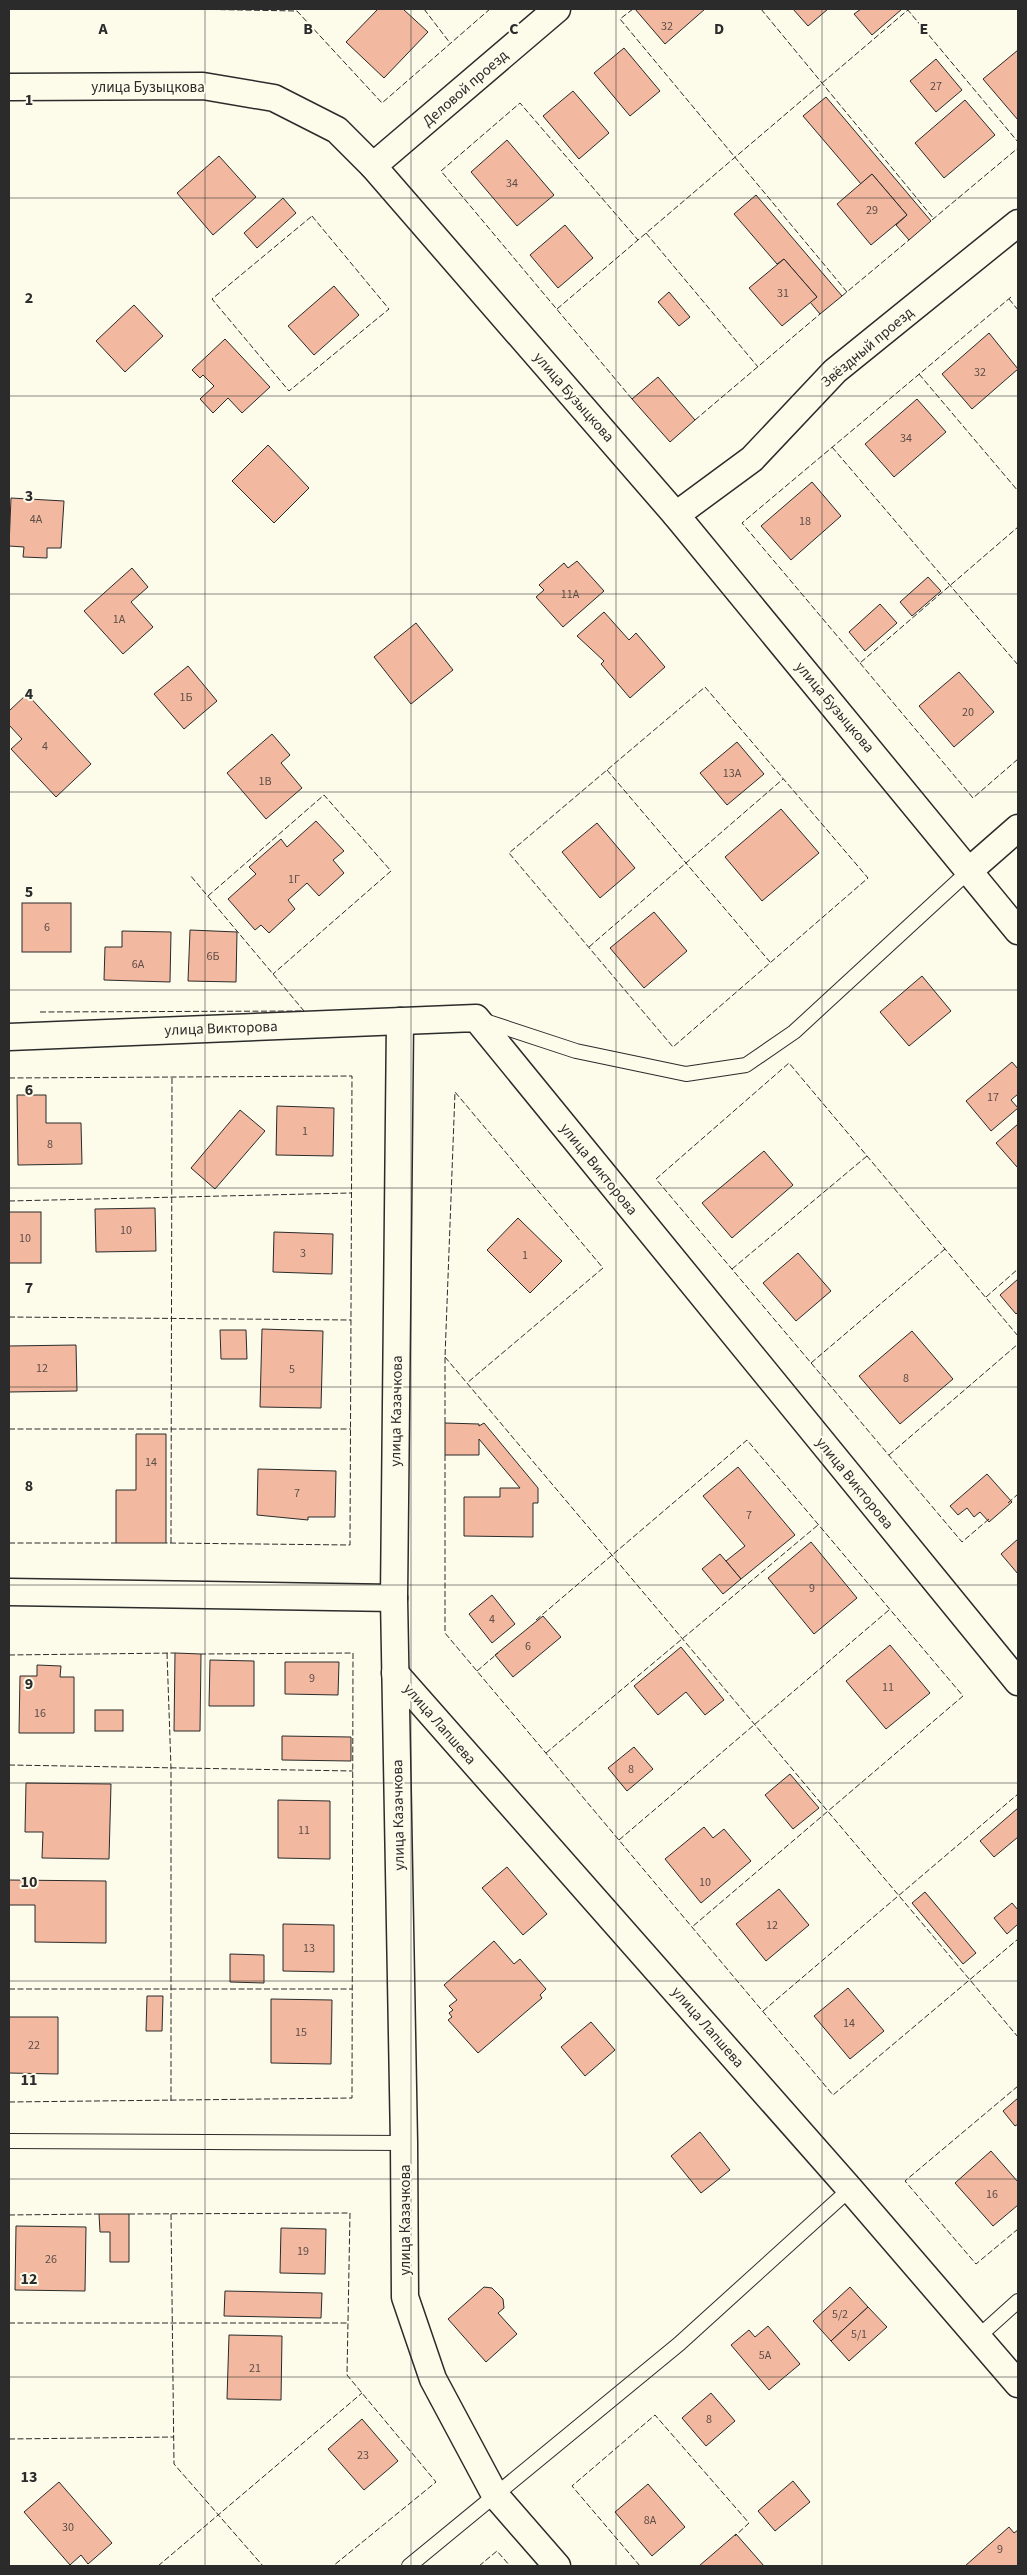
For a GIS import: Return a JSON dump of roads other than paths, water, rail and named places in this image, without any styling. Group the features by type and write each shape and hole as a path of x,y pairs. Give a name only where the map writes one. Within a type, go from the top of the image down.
{"street":[{"name":"Деловой проезд","path":"373,166 557,9"},
{"name":"улица Бузыцкова","path":"9,87 203,86 274,98 337,130 373,166 676,515 970,870 1018,931"},
{"name":"Звёздный проезд","path":"676,515 752,459 836,371 1018,223"},
{"path":"970,870 1018,828"},
{"name":"улица Викторова","path":"9,1037 476,1018 1018,1682"},
{"name":"улица Казачкова","path":"400,1021 394,1598 405,2297 433,2379 496,2495 557,2566"},
{"path":"9,1592 394,1598"},
{"name":"улица Лапшева","path":"395,1673 850,2189 1018,2384"}],"lane":[{"path":"476,1018 576,1051 686,1074 746,1065 794,1032 970,870"},
{"path":"9,2141 404,2143"},
{"path":"410,2566 679,2344 850,2189"},
{"path":"978,2337 1018,2301"}]}
